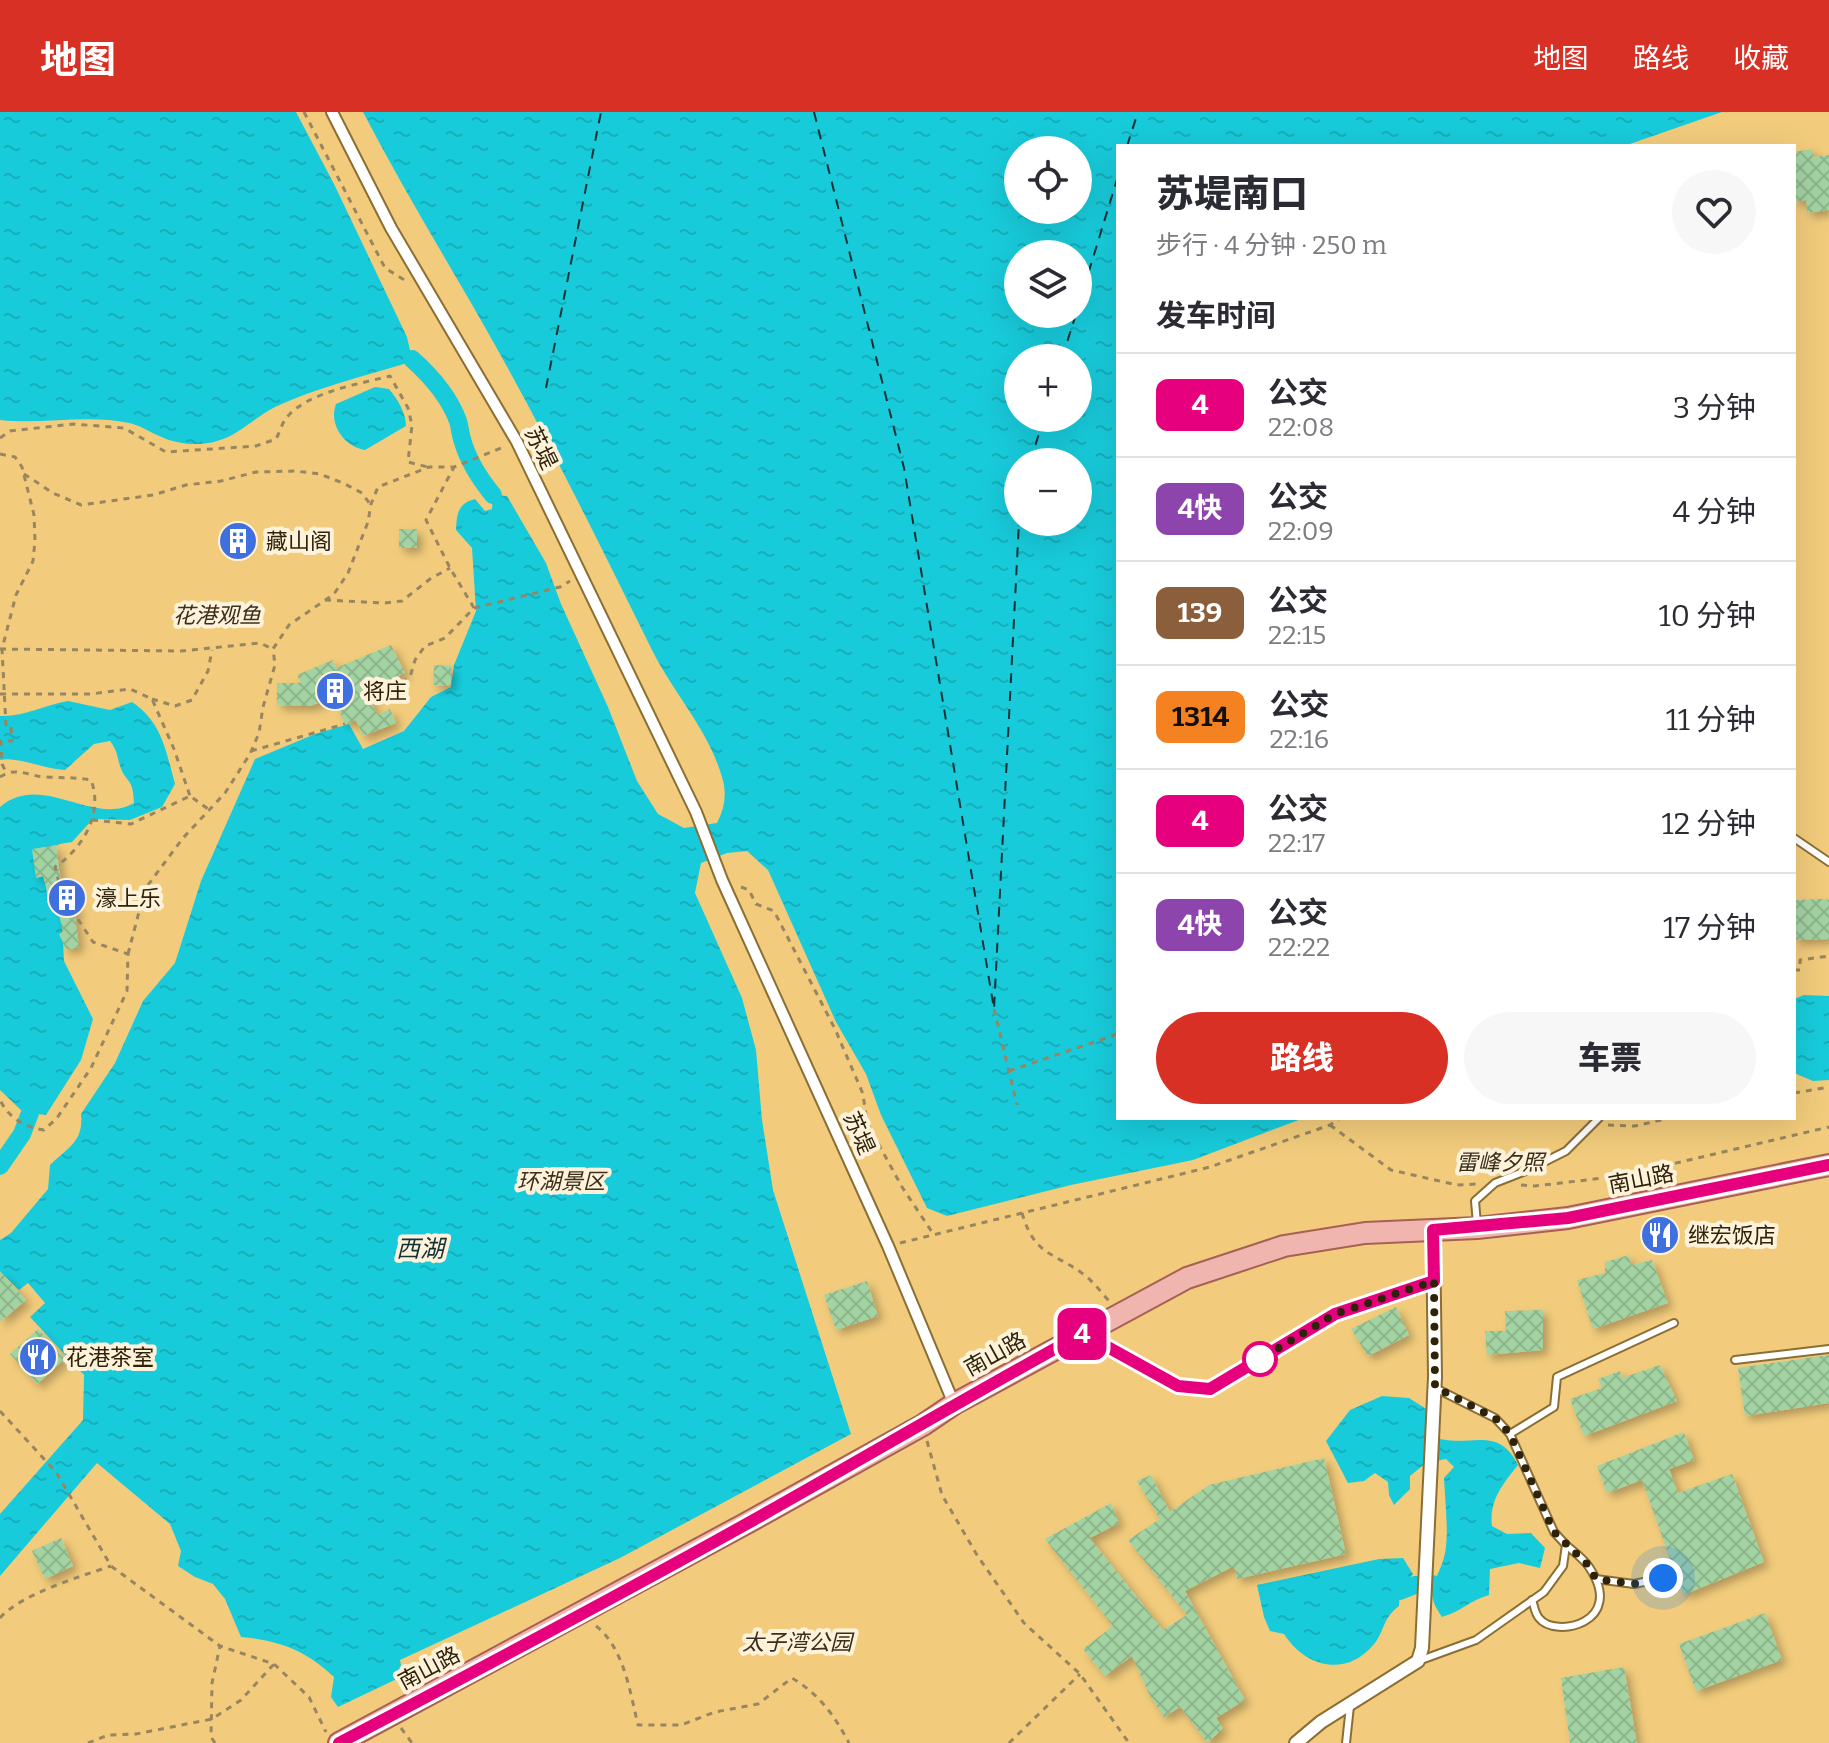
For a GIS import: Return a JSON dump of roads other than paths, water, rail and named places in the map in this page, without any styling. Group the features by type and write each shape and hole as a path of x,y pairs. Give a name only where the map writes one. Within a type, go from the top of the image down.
{"main road":[{"name":"南山路","path":"339,1743 1187,1278 1284,1246 1365,1233 1477,1228 1568,1218 1829,1165"}],"street":[{"name":"苏堤","path":"332,112 391,228 517,442 696,812 722,880 888,1246 954,1404"},
{"path":"1296,1743 1321,1722 1418,1661 1422,1648 1435,1387 1433,1230"}],"lane":[{"path":"1796,839 1829,862"},
{"path":"1477,1228 1475,1201 1495,1183 1566,1151 1597,1120"},
{"path":"1087,1331 1095,1340 1178,1386 1210,1389 1335,1314 1434,1281"},
{"path":"1510,1434 1554,1407 1557,1377 1674,1323"},
{"path":"1735,1360 1829,1349"},
{"path":"1435,1387 1495,1418 1510,1434 1554,1532 1587,1564 1596,1579 1601,1599 1597,1612 1587,1622 1560,1626 1547,1625 1538,1617 1532,1600"},
{"path":"1418,1661 1476,1640 1544,1592 1563,1566 1566,1545"},
{"path":"1596,1579 1634,1584 1663,1578"},
{"path":"1346,1743 1351,1703"}],"water":[{"path":"0,112 296,112 407,337 412,359 291,400 268,411 233,435 210,443 179,442 133,424 113,420 0,420"},
{"name":"西湖","path":"363,112 1722,112 1630,144 1116,144 1116,1120 1299,1120 1193,1160 1071,1185 947,1216 927,1208 881,1115 866,1074 836,1022 768,870 747,851 727,853 701,863 695,893 742,998 756,1050 762,1120 773,1190 851,1434 620,1558 400,1660 403,1676 338,1707 331,1697 334,1677 313,1660 280,1644 241,1637 225,1599 213,1584 178,1566 181,1551 170,1524 97,1463 0,1576 0,1514 83,1420 84,1375 30,1317 45,1303 28,1283 19,1290 0,1272 0,1240 11,1233 48,1189 50,1165 77,1138 81,1114 115,1063 143,1001 175,963 201,881 255,759 315,734 349,724 363,749 404,731 431,697 451,687 454,665 476,611 472,548 456,530 458,514 465,504 475,499 485,511 492,509 493,495 507,496 546,563 637,781 658,814 684,828 717,823 725,795 716,760 700,727 661,666 578,501 483,324"},
{"path":"375,387 389,389 403,411 406,426 365,450 351,444 340,434 334,412 336,404"},
{"path":"68,701 110,710 132,702 156,728 175,784 162,807 130,820 93,819 72,842 36,855 51,902 61,904 64,961 93,1019 81,1060 46,1115 23,1112 0,1090 0,807 16,797 33,795 50,796 102,809 118,809 134,803 131,784 122,772 110,741 94,744 65,770 0,760 0,716 17,715"},
{"path":"1804,995 1829,996 1829,1080 1813,1081 1796,1074 1796,998"},
{"path":"1382,1396 1409,1398 1431,1412 1431,1436 1444,1440 1491,1441 1501,1444 1510,1452 1518,1465 1495,1501 1492,1526 1507,1534 1531,1533 1545,1548 1540,1568 1519,1563 1490,1569 1489,1595 1442,1617 1432,1591 1446,1545 1444,1478 1454,1467 1446,1459 1426,1463 1410,1476 1410,1489 1394,1505 1388,1482 1375,1473 1364,1481 1348,1483 1326,1441 1350,1410"},
{"path":"1403,1558 1413,1574 1400,1591 1399,1606 1387,1619 1375,1643 1352,1661 1327,1664 1315,1661 1293,1646 1284,1634 1270,1631 1257,1585 1379,1559"}],"waterway":[{"path":"412,359 433,379 450,403 471,462 493,495"},
{"path":"0,1166 22,1134 30,1113"},
{"path":"1400,1591 1415,1585 1432,1584"}],"place":[{"name":"藏山阁","path":"238,541"},
{"name":"将庄","path":"335,691"},
{"name":"濠上乐","path":"67,898"},
{"name":"继宏饭店","path":"1660,1235"},
{"name":"花港茶室","path":"38,1357"}],"park label":[{"name":"花港观鱼","path":"217,615"},
{"name":"雷峰夕照","path":"1500,1162"},
{"name":"环湖景区","path":"561,1181"},
{"name":"太子湾公园","path":"797,1642"}]}
